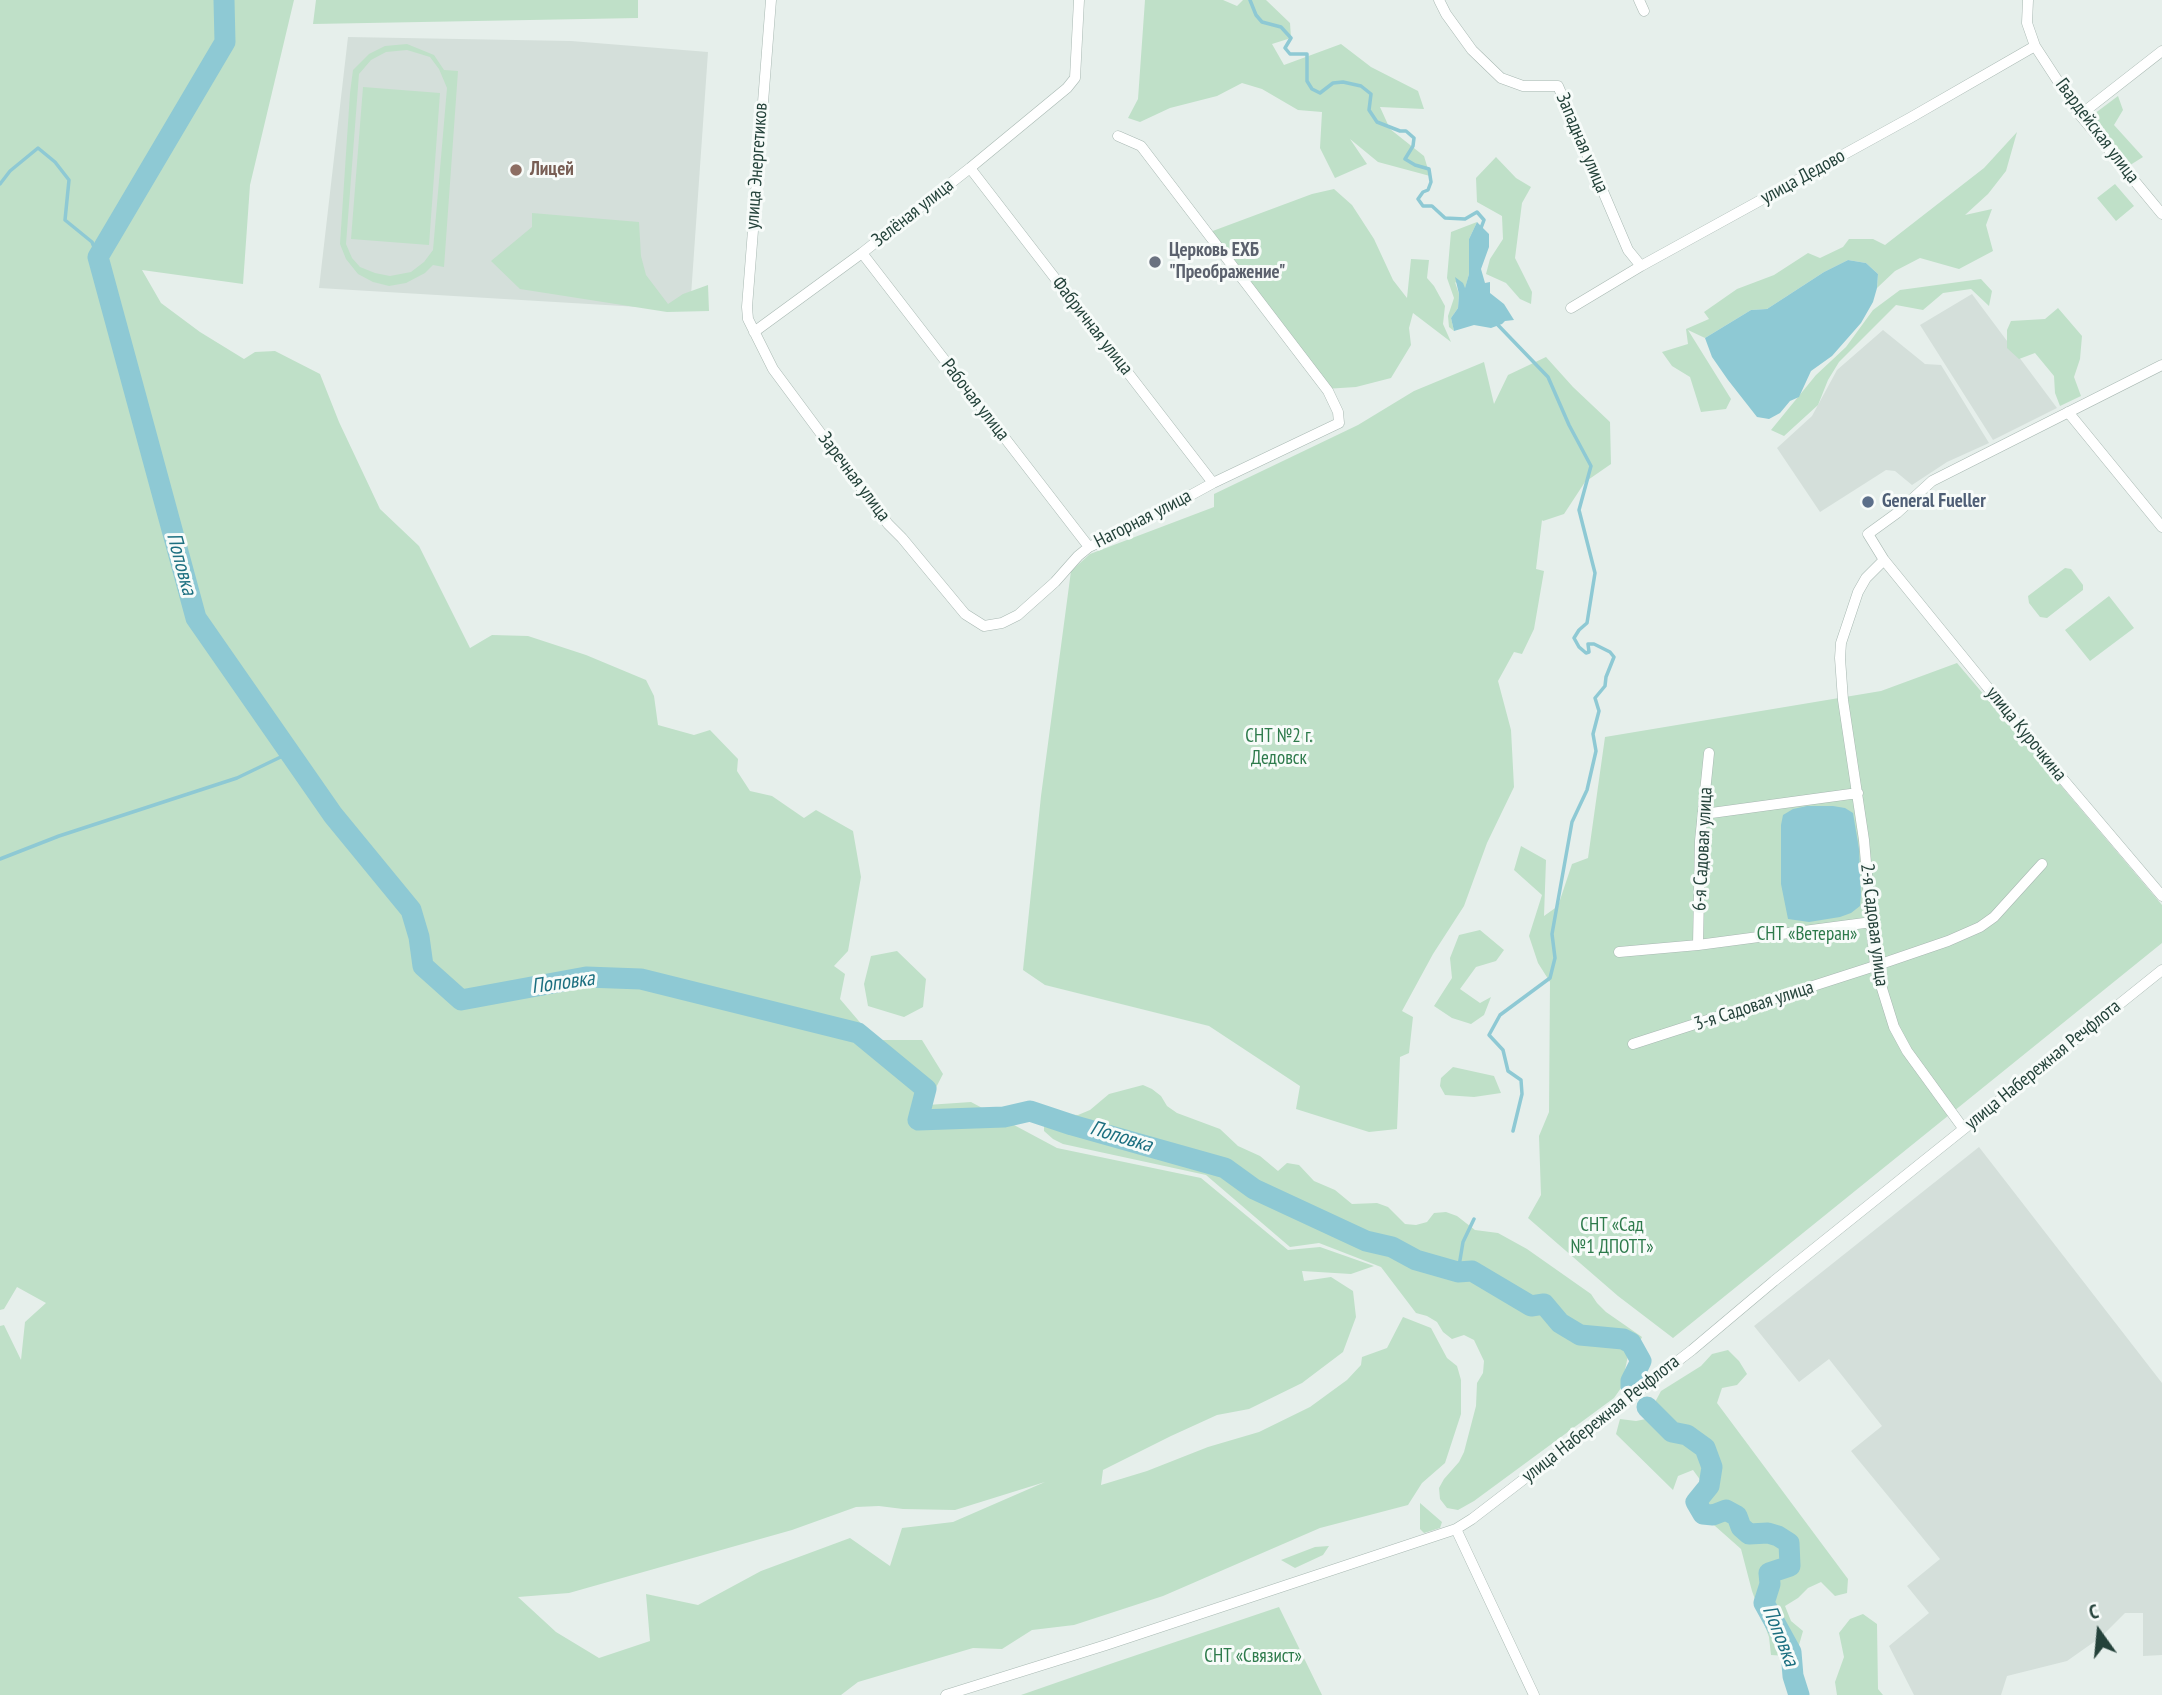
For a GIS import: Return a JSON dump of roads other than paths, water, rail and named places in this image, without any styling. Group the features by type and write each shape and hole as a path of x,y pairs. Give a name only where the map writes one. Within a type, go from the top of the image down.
{"street":[{"name":"улица Энергетиков","path":"754,332 748,319 747,307 771,0"},
{"name":"Зелёная улица","path":"754,332 970,169 1067,88 1075,78 1079,0"},
{"name":"Западная улица","path":"1439,0 1472,50 1501,78 1523,86 1558,86 1628,250 1640,266"},
{"path":"1639,0 1644,11"},
{"path":"2028,0 2027,23 2035,46"},
{"name":"улица Дедово","path":"1570,308 1640,266 2035,46"},
{"name":"Гвардейская улица","path":"2035,46 2080,115 2162,214"},
{"path":"2080,115 2162,51"},
{"name":"Нагорная улица","path":"965,614 984,626 1018,615 1089,547 1138,524 1213,482 1339,423 1338,412 1328,391 1141,146 1118,136"},
{"name":"Фабричная улица","path":"970,169 1213,482"},
{"name":"Рабочая улица","path":"862,253 1089,547"},
{"name":"Заречная улица","path":"754,332 773,369 880,513 965,614"},
{"path":"2162,365 2068,412 2162,527"},
{"name":"улица Курочкина","path":"2068,412 1931,481 1897,513 1868,534 1884,559 2084,806 2162,896"},
{"name":"2-я Садовая улица","path":"1884,559 1866,578 1858,592 1841,643 1843,700 1858,793 1875,965 1894,1027 1906,1051 1963,1128"},
{"name":"6-я Садовая улица","path":"1698,945 1700,841 1709,753"},
{"path":"1704,814 1858,793"},
{"name":"3-я Садовая улица","path":"1633,1044 1948,941 1980,927 1994,917 2042,864"},
{"path":"1619,952 1698,945 1872,922"},
{"name":"улица Набережная Речфлота","path":"946,1695 1456,1529 1692,1350 1963,1128 2162,970"},
{"path":"1456,1529 1534,1695"}],"water":[{"path":"1477,222 1489,234 1489,247 1481,269 1485,283 1490,282 1490,293 1504,304 1514,320 1491,328 1474,325 1454,331 1451,318 1458,308 1459,294 1455,277 1465,288 1469,274 1469,239"},
{"path":"1848,260 1866,263 1878,274 1873,302 1861,323 1832,356 1811,371 1799,397 1769,419 1757,417 1712,357 1705,338 1751,310 1767,309 1824,272"},
{"path":"1833,806 1853,813 1859,849 1861,895 1860,906 1851,913 1809,922 1788,919 1781,884 1783,815 1793,809"}],"waterway":[{"name":"Поповка","path":"224,0 225,42 98,257 196,618 333,815 411,910 419,937 423,966 461,1000 586,977 641,979 858,1033 926,1089 918,1120 1004,1117 1030,1111 1225,1168 1254,1189 1366,1241 1392,1247 1416,1260 1458,1272 1472,1271 1531,1306 1544,1304 1560,1323 1580,1335 1623,1339 1631,1343 1641,1361 1631,1381 1631,1387"},
{"path":"1250,0 1262,22 1281,27 1291,38 1285,48 1290,54 1307,54 1307,81 1312,89 1320,93 1333,83 1343,82 1361,86 1371,94 1369,110 1377,122 1406,131 1414,138 1413,146 1405,159 1429,169 1431,182 1428,190 1418,199 1423,206 1432,206 1445,218 1465,219 1477,212 1484,220 1481,228"},
{"path":"0,184 10,171 38,148 55,162 69,180 65,220 92,242 98,257"},
{"path":"1496,323 1548,377 1591,466 1579,510 1595,573 1587,623 1574,638 1586,653 1589,652 1588,644 1594,644 1614,657 1605,686 1595,698 1599,711 1593,734 1596,751 1587,790 1572,822 1552,934 1555,958 1550,978 1500,1015 1489,1035 1503,1050 1508,1071 1521,1080 1522,1094 1513,1131"},
{"path":"0,859 59,836 237,778 289,753"},
{"path":"1458,1272 1463,1242 1474,1219"},
{"name":"Поповка","path":"1647,1407 1672,1432 1687,1435 1705,1448 1712,1467 1709,1486 1696,1502 1703,1514 1713,1515 1726,1510 1737,1516 1741,1527 1749,1534 1768,1533 1789,1543 1790,1566 1769,1573 1770,1584 1764,1603 1791,1652 1793,1676 1799,1695"}],"place":[{"name":"Лицей","path":"516,170"},
{"name":"Церковь ЕХБ \"Преображение\"","path":"1155,262"},
{"name":"General Fueller","path":"1868,502"}],"park label":[{"name":"СНТ №2 г. Дедовск","path":"1279,748"},
{"name":"СНТ «Ветеран»","path":"1807,935"},
{"name":"СНТ «Сад №1 ДПОТТ»","path":"1612,1237"},
{"name":"СНТ «Связист»","path":"1253,1657"}]}
